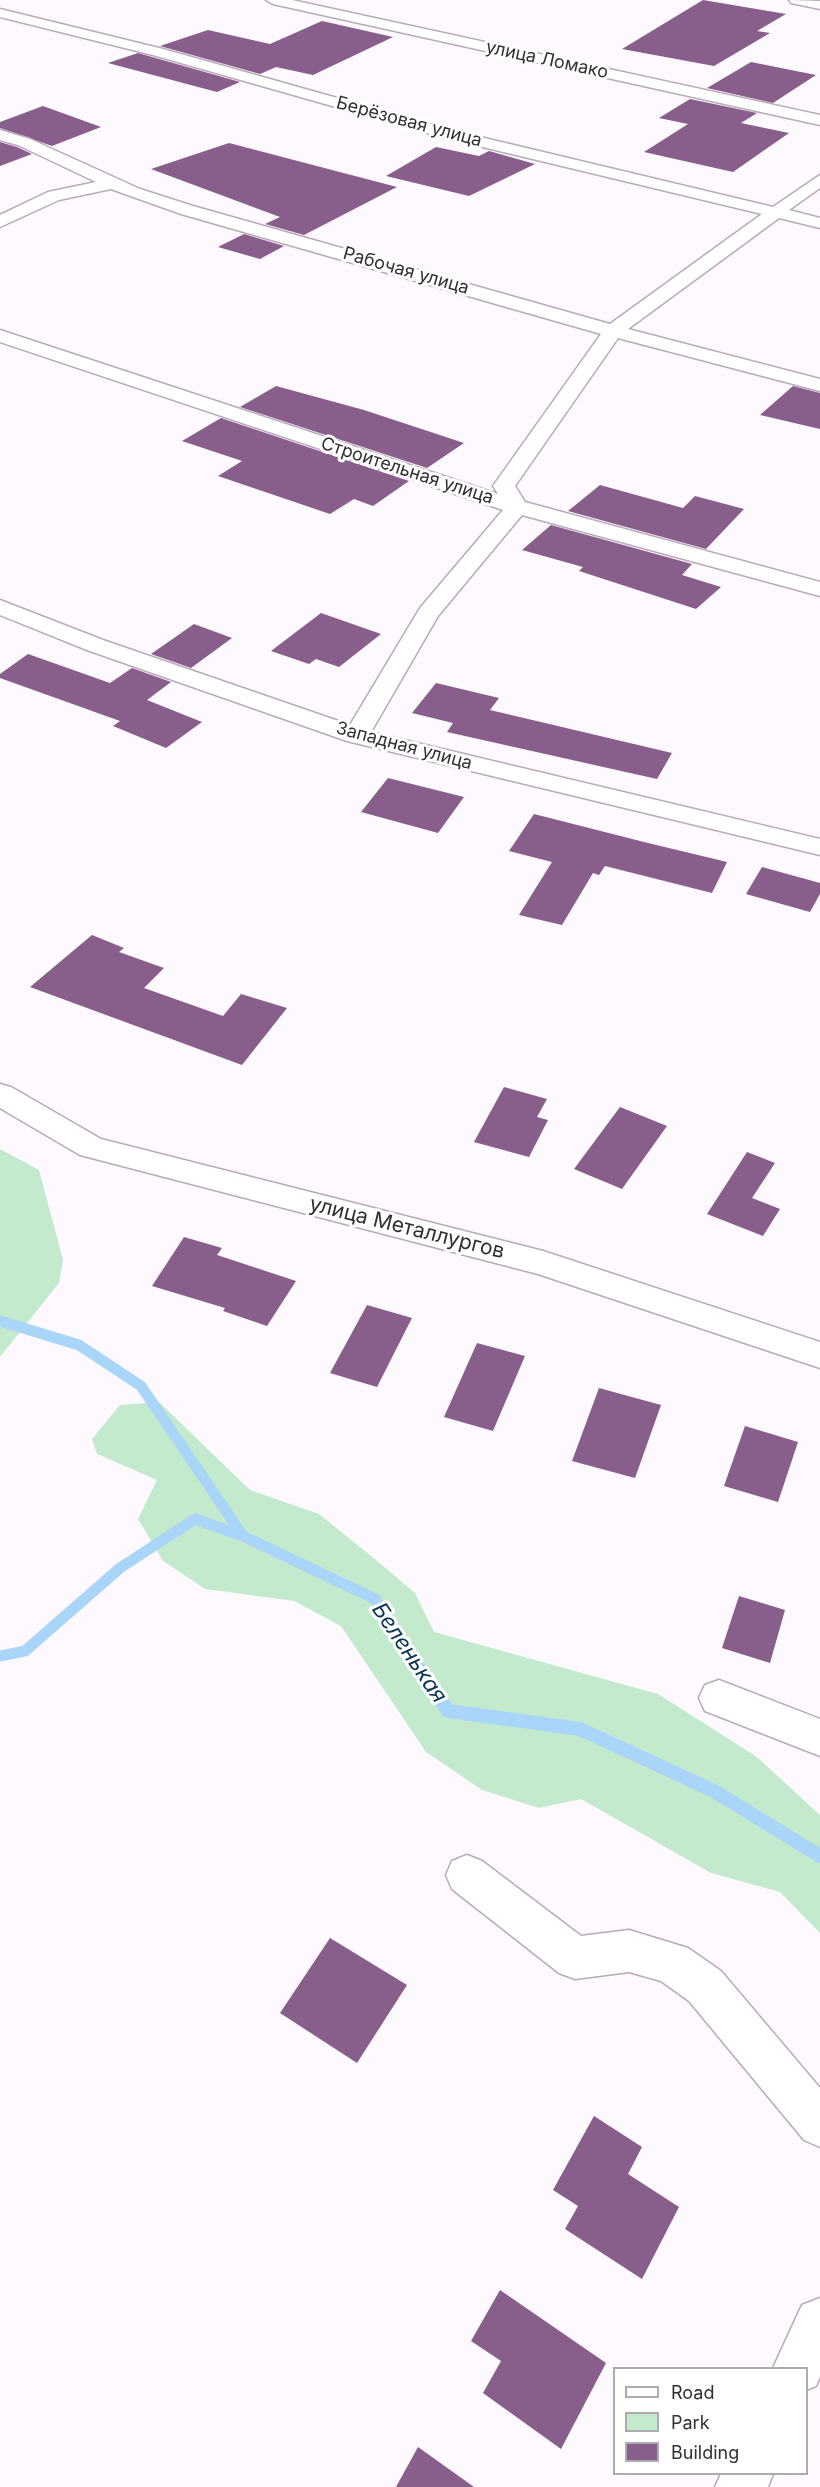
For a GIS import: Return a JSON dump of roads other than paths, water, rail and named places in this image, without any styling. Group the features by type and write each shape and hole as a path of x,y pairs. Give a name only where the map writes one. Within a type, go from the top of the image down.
{"street":[{"name":"улица Ломако","path":"273,0 820,120"},
{"path":"796,0 820,5"},
{"name":"Берёзовая улица","path":"0,13 158,52 447,134 820,223"},
{"name":"Рабочая улица","path":"0,135 24,142 134,193 187,210 613,331 820,385"},
{"path":"356,736 428,614 517,507 504,486 613,331 820,180"},
{"path":"0,222 54,196 114,183"},
{"name":"Строительная улица","path":"0,336 517,507 820,589"},
{"name":"Западная улица","path":"0,607 95,645 356,736 820,847"},
{"name":"улица Металлургов","path":"0,1094 91,1147 543,1263 820,1355"},
{"path":"719,1698 820,1738"},
{"path":"467,1875 575,1958 628,1951 672,1963 705,1986 820,2124"},
{"path":"798,2367 820,2323"}],"waterway":[{"name":"Беленькая","path":"0,1321 79,1345 141,1386 243,1536"},
{"path":"0,1656 25,1651 120,1568 195,1519 243,1536"},
{"name":"Беленькая","path":"243,1536 375,1599 442,1702"},
{"name":"Беленькая","path":"441,1700 448,1711 580,1729 714,1791 820,1856"}]}
